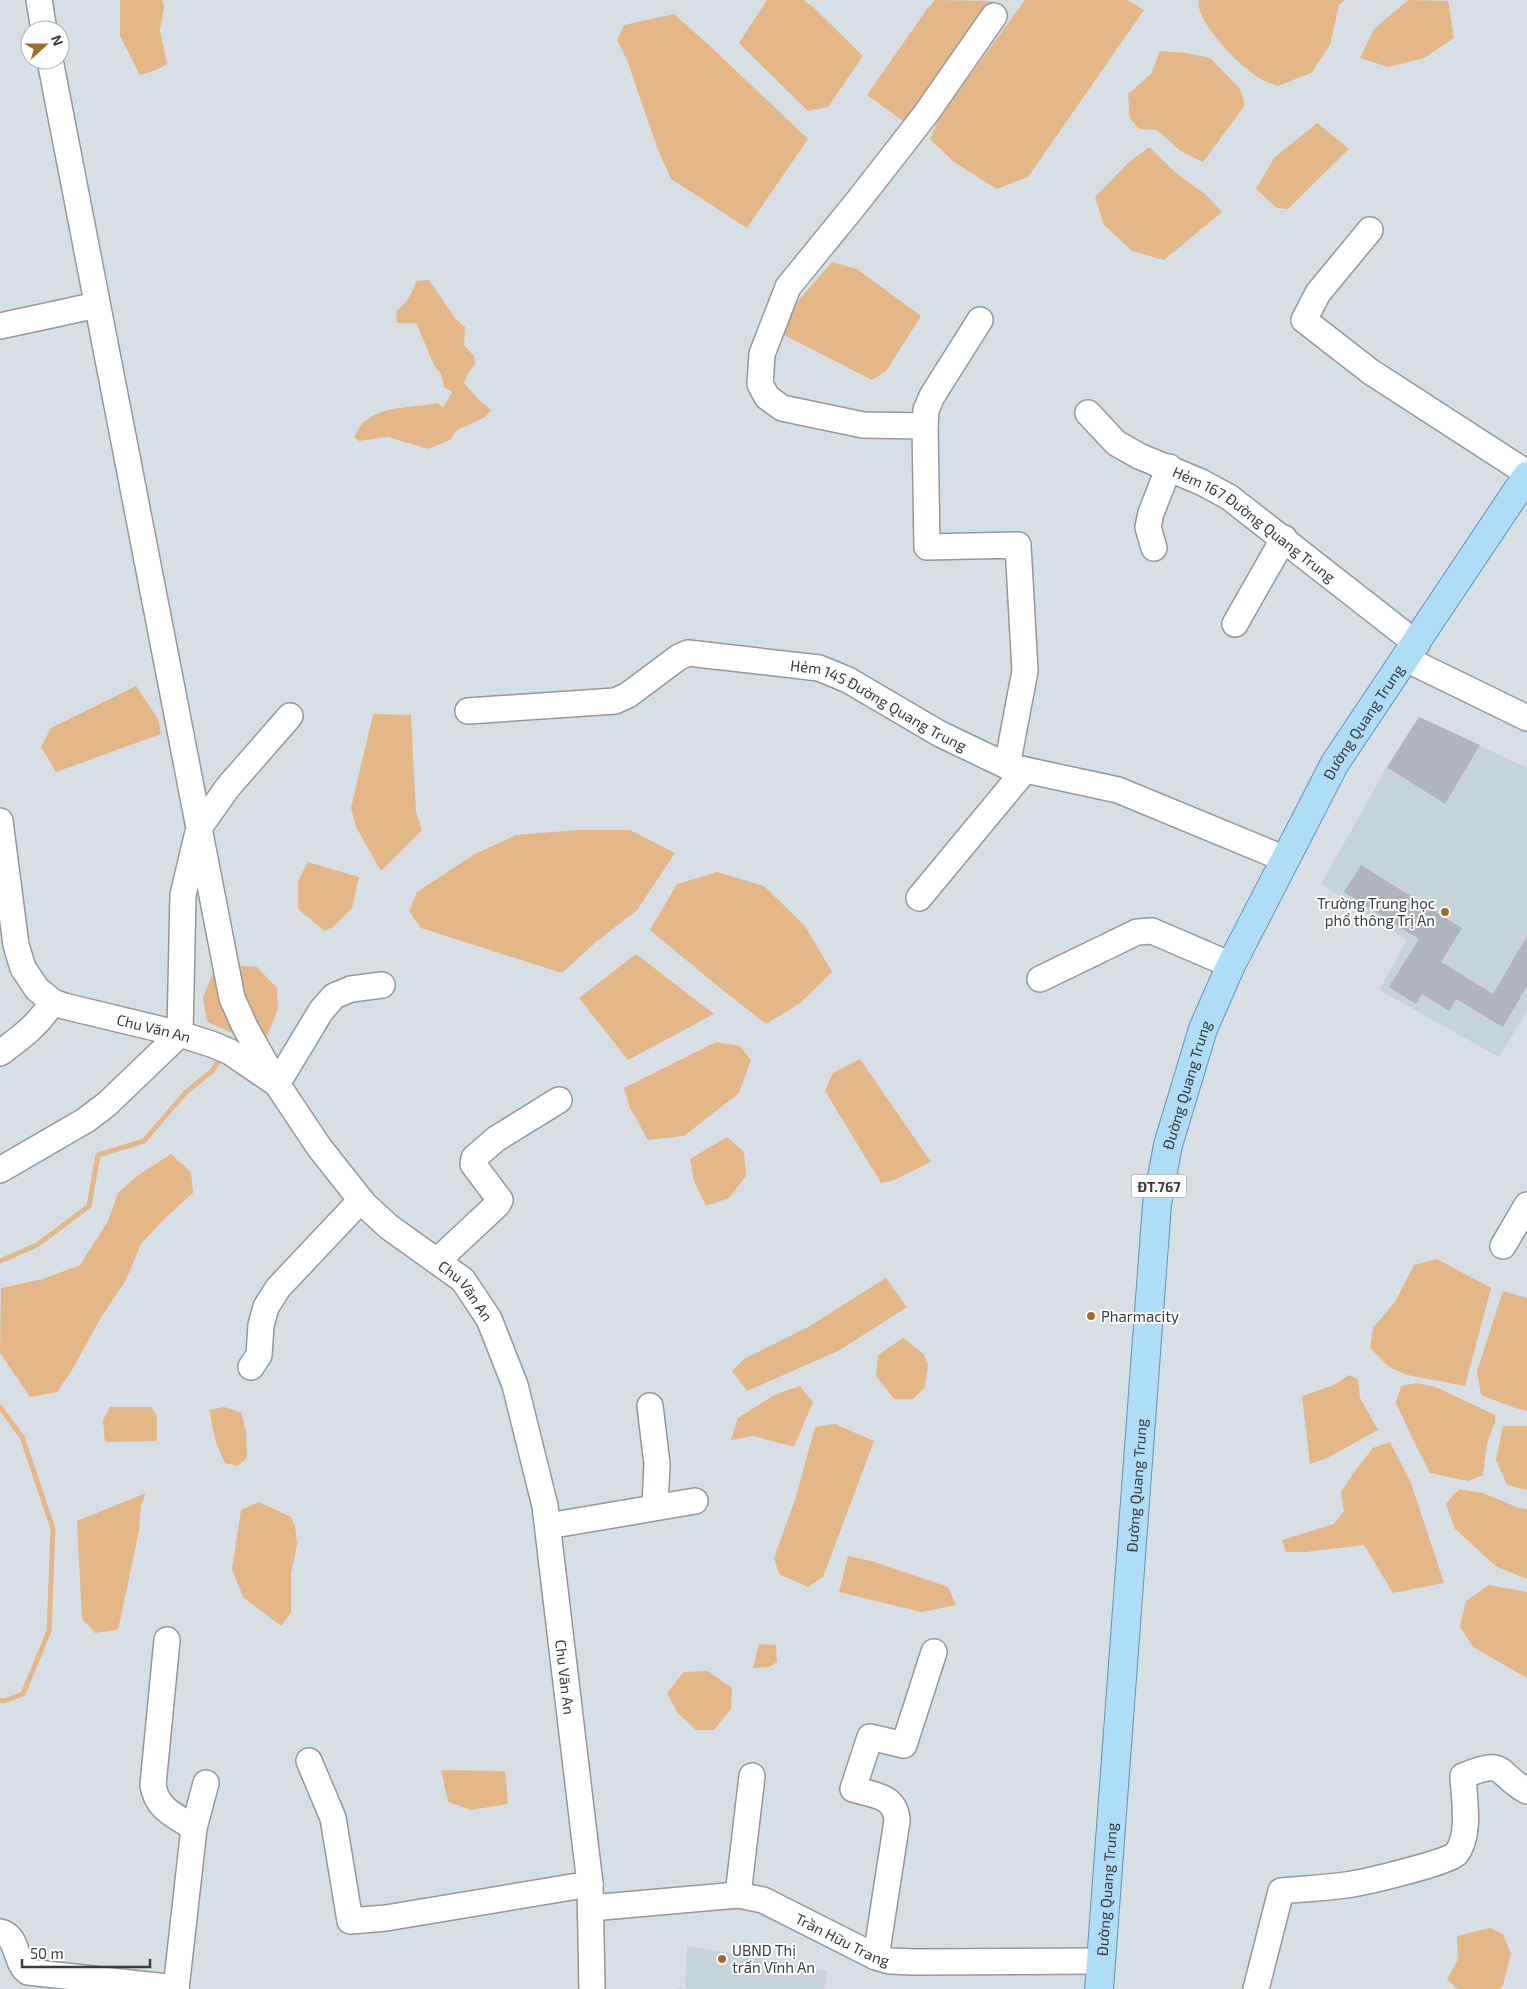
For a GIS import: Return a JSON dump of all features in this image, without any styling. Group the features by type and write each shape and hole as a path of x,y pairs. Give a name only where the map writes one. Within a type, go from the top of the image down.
{"main road":[{"name":"Đường Quang Trung","path":"1099,1989 1157,1204 1168,1145 1203,1029 1231,964 1335,763 1527,475"}],"street":[{"path":"39,0 42,20"},
{"path":"925,426 863,425 782,408 767,397 760,384 762,354 788,287 925,115 994,16"},
{"path":"52,70 232,998 245,1027 277,1084 321,1011 334,996 351,989 382,985"},
{"path":"1370,230 1318,293 1304,320 1371,372 1527,475"},
{"path":"0,326 97,305"},
{"path":"919,898 1016,768 1025,671 1018,545 926,547 926,410 932,396 980,320"},
{"name":"Hẻm 167 Đường Quang Trung","path":"1088,413 1116,443 1139,456 1169,467 1230,497 1284,538 1411,651 1527,718"},
{"path":"1154,548 1148,527 1169,467"},
{"path":"1235,624 1284,538"},
{"name":"Hẻm 145 Đường Quang Trung","path":"468,711 615,701 628,696 679,657 696,653 818,668 848,680 940,734 1016,768 1118,790 1285,859"},
{"path":"0,1170 86,1120 107,1104 180,1034 184,895 199,828 228,787 290,716"},
{"name":"Chu Văn An","path":"0,821 16,945 23,968 36,988 53,1002 180,1034 222,1049 277,1084 319,1147 361,1200 389,1227 463,1280 488,1319 515,1385 545,1506 591,1896 592,1989"},
{"path":"1040,979 1137,932 1144,931 1152,931 1231,964"},
{"path":"0,1053 40,1021 53,1002"},
{"path":"438,1261 500,1200 474,1164 474,1158 496,1138 559,1100"},
{"path":"251,1367 259,1355 261,1325 266,1307 278,1288 361,1200"},
{"path":"1503,1246 1527,1205"},
{"path":"650,1406 657,1464 655,1507"},
{"path":"548,1526 695,1501"},
{"path":"167,1640 153,1785 155,1797 162,1806 194,1828"},
{"path":"876,1957 897,1813 887,1799 853,1789 870,1737 904,1745 934,1652"},
{"name":"Trần Hữu Trang","path":"309,1761 333,1818 350,1921 591,1896 738,1895 770,1903 876,1957 890,1960 914,1962 1100,1961"},
{"path":"1256,1989 1281,1890 1346,1885 1440,1862 1455,1855 1465,1832 1463,1776 1487,1767 1498,1768 1527,1791"},
{"path":"738,1895 752,1776"},
{"path":"0,1932 5,1933 14,1943 19,1962 22,1968 28,1972 176,1988 194,1828 206,1783"}],"shaded area":[{"path":"120,0 162,0 164,7 160,30 167,64 140,75 120,36"},
{"path":"767,0 803,0 813,7 863,56 828,107 808,111 739,43"},
{"path":"935,0 993,1 906,123 867,95"},
{"path":"1025,0 1128,0 1144,10 1028,177 997,189 954,162 930,139 939,118"},
{"path":"1199,0 1345,0 1339,5 1330,45 1311,73 1278,86 1256,76 1228,51 1203,18 1199,8"},
{"path":"1408,0 1448,1 1454,38 1424,58 1388,67 1360,58 1374,29"},
{"path":"674,14 808,139 747,228 671,179 658,150 627,60 617,40 624,25"},
{"path":"1160,51 1187,53 1210,58 1240,89 1245,105 1203,162 1182,152 1157,130 1139,129 1130,119 1128,94 1151,74"},
{"path":"1317,123 1349,149 1288,209 1277,208 1256,189 1274,158"},
{"path":"1149,147 1177,174 1205,194 1222,212 1164,260 1132,251 1104,225 1095,197 1128,163"},
{"path":"832,262 857,269 921,316 886,371 872,380 780,333 789,311"},
{"path":"429,280 455,318 465,327 464,345 474,356 475,364 464,383 491,410 484,418 457,430 450,440 428,449 388,437 359,441 354,437 363,423 373,416 381,412 400,408 438,403 443,408 452,392 444,387 441,374 435,367 416,323 397,323 396,311 409,298 416,281"},
{"path":"136,686 158,719 161,734 56,772 41,747 51,728"},
{"path":"373,714 411,715 416,812 422,830 381,871 356,827 351,808"},
{"name":"Trường Trung học phổ thông Trị An","path":"1419,717 1527,768 1527,1011 1499,1057 1379,990 1407,940 1321,884 1387,767"},
{"path":"578,830 630,830 675,853 637,910 596,942 562,973 421,928 409,911 417,892 473,855 516,835"},
{"path":"308,862 359,877 352,908 333,927 324,931 298,909 298,881"},
{"path":"717,872 764,886 805,926 832,972 799,1004 766,1024 650,930 677,884"},
{"path":"636,954 714,1014 628,1060 579,998"},
{"path":"217,964 257,967 277,988 278,1009 266,1039 235,1034 207,1022 203,997"},
{"path":"716,1042 740,1046 751,1060 739,1093 684,1136 648,1140 630,1108 624,1088"},
{"path":"860,1059 931,1162 892,1181 881,1183 825,1091 833,1073"},
{"path":"727,1137 744,1152 746,1176 729,1198 706,1206 694,1181 690,1159"},
{"path":"171,1154 191,1172 193,1193 164,1219 141,1244 126,1280 102,1316 72,1370 57,1392 30,1397 0,1353 1,1288 43,1279 80,1265 108,1221 118,1193 137,1176"},
{"path":"1437,1259 1491,1288 1465,1386 1407,1375 1389,1367 1370,1348 1373,1328 1395,1302 1414,1265"},
{"path":"886,1278 907,1307 840,1350 747,1391 732,1371 744,1359 808,1327"},
{"path":"1503,1291 1527,1298 1527,1411 1481,1395 1477,1371"},
{"path":"903,1338 924,1354 928,1365 925,1387 913,1399 894,1399 876,1376 878,1355"},
{"path":"1349,1375 1358,1379 1360,1398 1378,1430 1327,1458 1310,1464 1302,1396 1334,1385"},
{"path":"1416,1383 1436,1387 1495,1415 1495,1422 1487,1443 1483,1475 1468,1481 1430,1473 1396,1403 1401,1386"},
{"path":"800,1386 813,1402 794,1447 754,1436 731,1440 738,1418 774,1395"},
{"path":"110,1407 151,1407 157,1416 157,1441 105,1442 103,1420"},
{"path":"224,1407 241,1412 246,1431 247,1458 238,1466 225,1463 216,1443 209,1410"},
{"path":"835,1424 874,1441 823,1577 808,1587 779,1574 774,1558 795,1500 815,1427"},
{"path":"1503,1426 1527,1426 1527,1490 1507,1485 1496,1460"},
{"path":"1390,1442 1411,1483 1444,1583 1393,1593 1364,1545 1305,1552 1286,1552 1282,1540 1334,1524 1344,1511 1341,1492 1354,1472 1373,1448"},
{"path":"1459,1489 1483,1493 1519,1508 1527,1509 1527,1579 1497,1567 1455,1529 1446,1504"},
{"path":"146,1493 141,1505 139,1531 118,1630 95,1633 82,1619 77,1521"},
{"path":"259,1502 291,1517 295,1526 297,1545 291,1574 291,1613 281,1626 243,1597 232,1569 241,1510"},
{"path":"848,1556 875,1562 948,1587 956,1605 921,1612 839,1592"},
{"path":"1489,1585 1527,1592 1527,1678 1473,1647 1460,1627 1466,1601"},
{"path":"759,1644 776,1645 777,1662 769,1667 753,1668"},
{"path":"708,1671 732,1688 731,1709 714,1730 696,1730 677,1712 667,1693 684,1672"},
{"path":"441,1770 505,1771 508,1804 471,1810 448,1802"},
{"path":"1490,1928 1503,1934 1511,1954 1503,1985 1500,1989 1457,1989 1447,1979 1458,1959 1457,1936"},
{"name":"UBND Thị trấn Vĩnh An","path":"687,1946 828,1971 824,1989 672,1989 685,1988"}],"building":[{"path":"1419,717 1480,745 1445,804 1387,767"},
{"path":"1361,865 1462,928 1441,962 1493,994 1527,936 1527,986 1503,1027 1456,999 1449,1011 1422,994 1416,1004 1389,987 1419,939 1344,892"}],"waterway":[{"path":"0,1261 37,1245 89,1206 98,1155 144,1141 185,1093 212,1071 222,1056"},
{"path":"0,1407 22,1437 53,1529 49,1631 23,1694 4,1701 0,1700"}],"place":[{"name":"Trường Trung học phổ thông Trị An","path":"1445,912"},
{"name":"Pharmacity","path":"1091,1316"},
{"name":"UBND Thị trấn Vĩnh An","path":"722,1959"}]}
